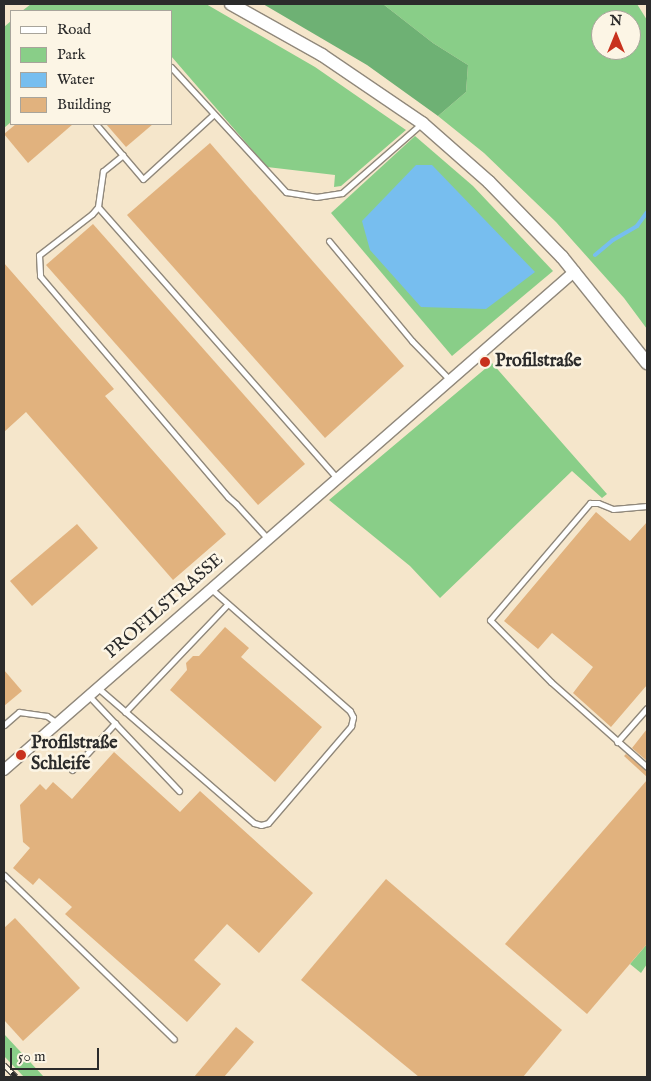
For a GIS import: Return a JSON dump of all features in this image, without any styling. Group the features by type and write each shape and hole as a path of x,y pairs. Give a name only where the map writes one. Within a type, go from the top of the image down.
{"street":[{"path":"231,4 322,55 422,123 489,182 575,272 647,363"},
{"name":"PROFILSTRASSE","path":"4,770 575,272"}],"lane":[{"path":"172,68 286,192 316,198 342,193 422,123"},
{"path":"97,125 143,179 214,114"},
{"path":"123,155 103,171 98,207 92,214 38,255 40,276 228,497 268,539"},
{"path":"98,207 337,478"},
{"path":"330,241 412,341 450,380"},
{"path":"647,506 613,509 598,503 590,503 490,620 551,682 647,767"},
{"path":"98,688 254,823 261,825 268,823 351,726 354,718 350,711 211,589"},
{"path":"125,712 228,604"},
{"path":"89,696 179,792"},
{"path":"618,742 647,708"},
{"path":"4,725 19,712 47,716 57,723"},
{"path":"72,770 114,723"},
{"path":"4,875 174,1039"}],"green space":[{"path":"31,4 206,4 315,67 406,130 341,186 334,187 335,175 267,167 172,57 172,10 23,10"},
{"path":"263,4 383,4 433,43 468,65 466,92 438,116 367,65"},
{"path":"383,4 637,4 641,10 591,10 591,60 641,60 641,10 647,20 647,211 641,220 647,213 647,329 624,298 556,222 484,153 438,116 466,92 468,65 433,43"},
{"path":"10,22 10,123 4,128 4,27"},
{"path":"415,136 473,186 553,271 452,356 331,213"},
{"path":"492,363 607,494 602,498 572,471 440,598 410,566 329,500"},
{"path":"647,944 647,964 641,973 630,964"},
{"path":"4,1034 44,1077 24,1077 4,1056"}],"water":[{"path":"416,165 432,165 535,272 486,309 421,307 370,250 362,221"}],"building":[{"path":"15,125 72,125 28,163 4,134"},
{"path":"107,125 152,125 126,147"},
{"path":"210,143 404,366 325,438 127,215"},
{"path":"93,224 305,464 258,505 46,265"},
{"path":"4,263 114,389 105,396 226,534 173,580 26,412 4,432"},
{"path":"596,512 630,541 647,522 647,685 611,727 573,693 593,667 552,633 538,649 504,621"},
{"path":"77,524 98,548 32,606 10,581"},
{"path":"225,627 249,648 241,657 322,727 275,782 170,690 187,670 186,663 193,656 199,656"},
{"path":"4,670 22,691 4,706"},
{"path":"647,729 647,761 632,748"},
{"path":"114,752 180,812 200,791 313,893 259,953 227,924 194,960 221,984 187,1022 65,914 72,907 39,878 33,885 13,868 30,848 23,842 20,805 40,784 46,790 53,782 72,799"},
{"path":"626,754 647,771 647,777 624,756"},
{"path":"647,780 647,944 587,1014 505,944"},
{"path":"386,879 562,1030 523,1077 419,1077 301,980"},
{"path":"15,918 80,988 23,1041 4,1020 4,928"},
{"path":"236,1027 254,1042 224,1077 194,1077"}],"waterway":[{"path":"595,255 613,240 637,226 647,212"}],"railway":[{"path":"4,1065 16,1077"}],"place":[{"name":"Profilstraße","path":"485,362"},
{"name":"Profilstraße Schleife","path":"21,755"}]}
